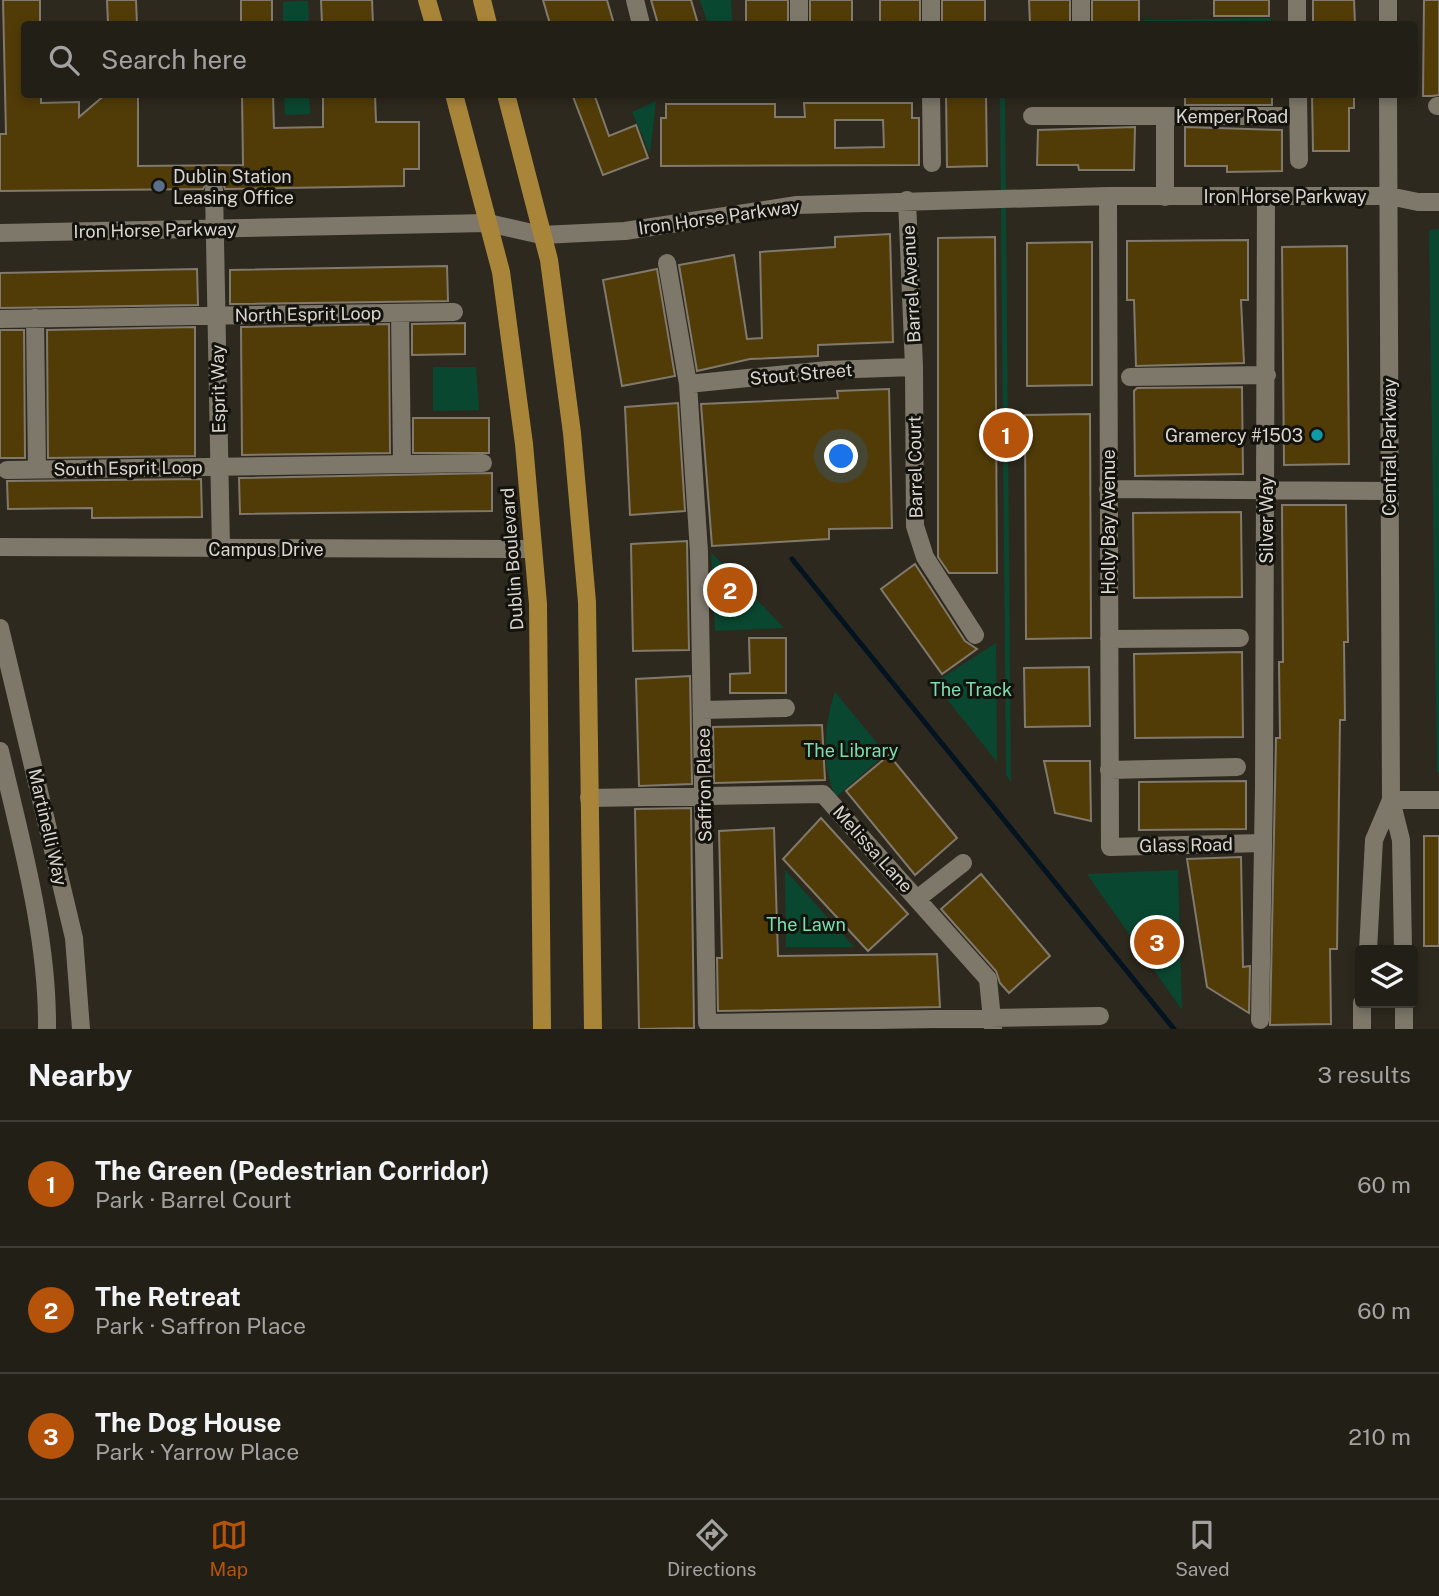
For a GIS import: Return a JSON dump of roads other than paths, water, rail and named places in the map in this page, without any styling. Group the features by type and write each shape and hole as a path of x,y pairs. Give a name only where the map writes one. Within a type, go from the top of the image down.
{"main road":[{"path":"427,0 433,21"},
{"path":"482,0 487,21"},
{"name":"Dublin Boulevard","path":"455,98 501,272 521,421 533,549 537,604 542,1029"},
{"path":"507,98 550,271 573,446 587,602 593,1029"}],"street":[{"path":"635,0 640,21"},
{"path":"799,0 799,21"},
{"path":"931,0 931,21"},
{"path":"1081,0 1081,21"},
{"path":"1297,0 1297,21"},
{"path":"1388,0 1388,21"},
{"path":"931,98 932,163"},
{"path":"1298,98 1299,160"},
{"name":"Central Parkway","path":"1388,98 1391,800 1401,841 1403,945"},
{"name":"Kemper Road","path":"1032,116 1298,116"},
{"path":"1165,116 1165,197"},
{"name":"Esprit Way","path":"214,189 221,549"},
{"name":"Iron Horse Parkway","path":"0,233 488,223 541,235 625,231 797,205 907,200 1108,196 1389,196 1418,202 1439,202"},
{"name":"Holly Bay Avenue","path":"1108,196 1110,847"},
{"name":"Silver Way","path":"1260,1020 1267,375 1266,197"},
{"name":"Barrel Avenue","path":"907,200 914,367"},
{"name":"Saffron Place","path":"667,263 688,384 699,552 707,1023 993,1023"},
{"name":"North Esprit Loop","path":"216,316 454,312"},
{"name":"North Esprit Loop","path":"400,313 402,464"},
{"path":"0,319 216,316"},
{"name":"South Esprit Loop","path":"35,318 37,469"},
{"name":"Stout Street","path":"688,384 827,370 914,367"},
{"name":"Barrel Court","path":"914,367 915,526 925,557 975,635"},
{"path":"1130,377 1267,375"},
{"path":"219,467 483,463"},
{"name":"South Esprit Loop","path":"7,470 219,467"},
{"path":"1108,489 1389,491"},
{"name":"Campus Drive","path":"0,547 533,549"},
{"name":"Martinelli Way","path":"0,628 74,938 81,1029"},
{"path":"1109,639 1240,638"},
{"path":"702,710 786,708"},
{"name":"Martinelli Way","path":"0,751 31,892 47,992 47,1029"},
{"path":"1110,770 1237,767"},
{"name":"Melissa Lane","path":"589,798 823,794 988,979 993,1023"},
{"path":"1391,800 1439,800"},
{"name":"Central Parkway","path":"1368,945 1374,840 1391,800"},
{"name":"Glass Road","path":"1110,847 1262,843"},
{"path":"917,899 963,863"},
{"path":"1362,1008 1362,1029"},
{"path":"1404,1008 1404,1029"},
{"path":"993,1023 1100,1016"}],"waterway":[{"path":"792,559 1174,1029"}],"place":[{"name":"Dublin Station Leasing Office","path":"159,186"},
{"name":"The Green (Pedestrian Corridor)","path":"1006,435"},
{"name":"Gramercy #1503","path":"1317,435"},
{"name":"The Retreat","path":"730,590"},
{"name":"The Dog House","path":"1157,942"}],"park label":[{"name":"The Track","path":"971,689"},
{"name":"The Library","path":"851,750"},
{"name":"The Lawn","path":"806,924"}]}
